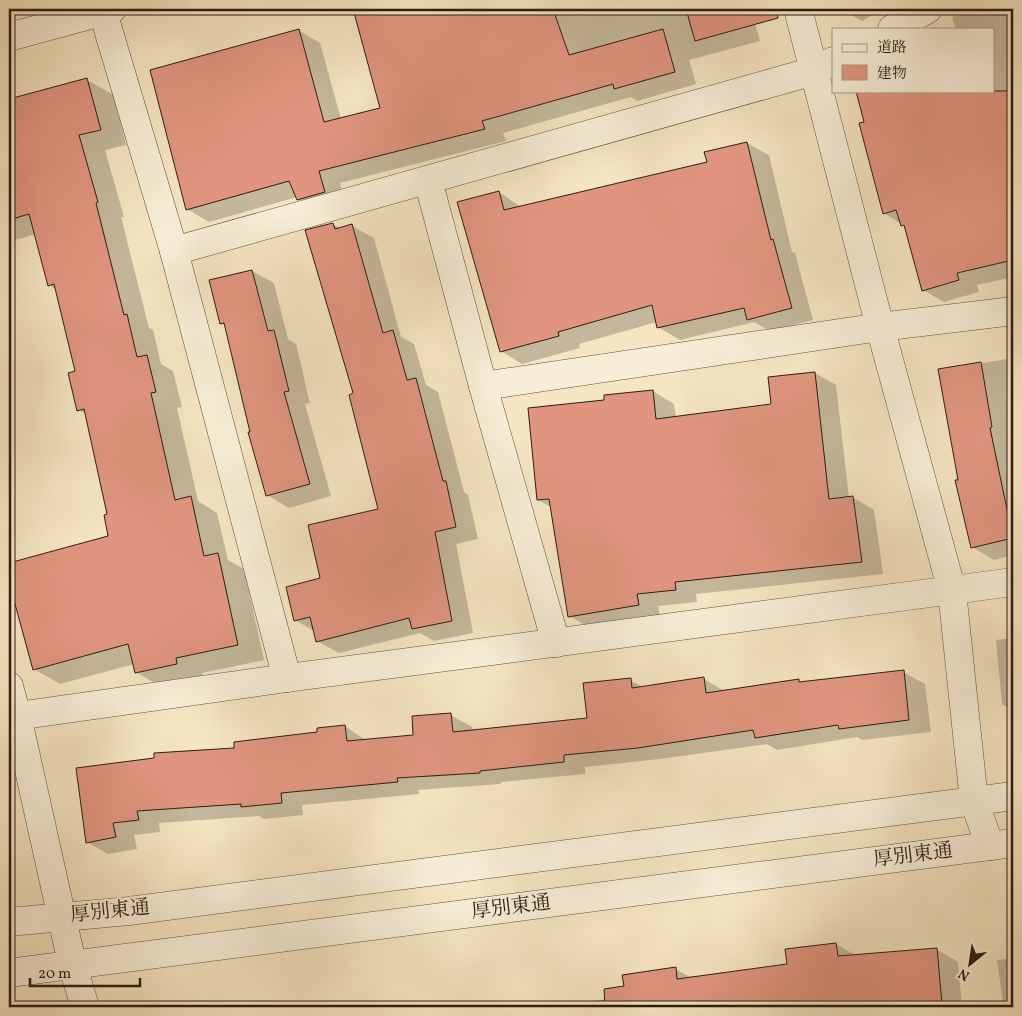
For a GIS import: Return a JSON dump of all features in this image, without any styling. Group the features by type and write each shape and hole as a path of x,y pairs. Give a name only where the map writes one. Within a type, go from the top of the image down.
{"street":[{"path":"798,9 824,66 880,327 952,591 974,801 1001,844"},
{"path":"894,28 928,9"},
{"path":"9,37 105,10 174,252 287,678"},
{"path":"174,252 824,66"},
{"path":"428,180 483,386 556,642"},
{"path":"483,386 880,327 1013,311"},
{"path":"18,716 287,678 1013,582"},
{"path":"9,686 18,716 72,963 85,1007"},
{"name":"厚別東通","path":"11,922 129,911 1013,796"},
{"name":"厚別東通","path":"14,972 1001,844"}],"building":[{"path":"353,9 553,9 569,55 663,29 675,72 614,89 613,84 482,121 485,129 319,171 325,192 297,200 289,181 186,210 150,70 299,29 324,122 380,108"},
{"path":"686,9 777,9 778,18 695,41"},
{"path":"87,78 101,130 79,135 98,202 96,203 124,315 127,314 137,357 147,355 156,392 151,393 175,500 191,496 204,556 218,553 238,645 176,658 177,664 135,673 128,644 33,670 9,582 9,563 108,536 104,515 107,514 84,409 77,411 68,373 75,371 54,284 48,286 29,214 9,220 9,99"},
{"path":"1013,91 1013,260 957,273 959,280 922,291 904,225 901,226 896,210 883,214 859,123 864,122 856,92"},
{"path":"747,142 771,240 773,239 792,308 747,320 744,308 657,328 652,305 558,332 559,336 500,352 457,202 499,191 504,210 707,162 704,152"},
{"path":"333,223 335,229 352,224 383,333 393,330 407,380 416,378 443,481 446,481 456,527 435,532 452,621 412,629 409,618 316,642 310,617 294,621 286,587 320,578 308,525 378,509 349,395 353,393 305,230"},
{"path":"252,270 268,331 274,330 289,391 284,392 310,484 266,496 248,432 250,432 224,323 220,324 209,280"},
{"path":"981,362 992,427 990,428 1013,538 971,548 955,480 958,480 938,369"},
{"path":"815,372 829,499 853,496 862,562 675,582 676,590 637,594 639,605 568,617 549,499 537,500 528,408 604,400 604,395 653,390 656,419 771,404 768,377"},
{"path":"904,670 909,720 839,729 838,725 755,738 753,730 638,748 564,755 564,762 480,771 480,773 397,778 398,782 281,793 282,803 241,807 241,804 137,811 139,820 113,823 116,837 86,843 76,768 154,758 154,753 234,748 234,742 317,732 317,728 345,725 347,741 413,735 412,716 451,713 453,732 587,718 583,683 631,678 632,688 704,677 706,693 799,679 799,682"},
{"path":"836,943 838,956 937,948 942,1004 897,1007 605,1007 604,989 624,986 622,975 676,967 677,979 787,964 785,949"}]}
